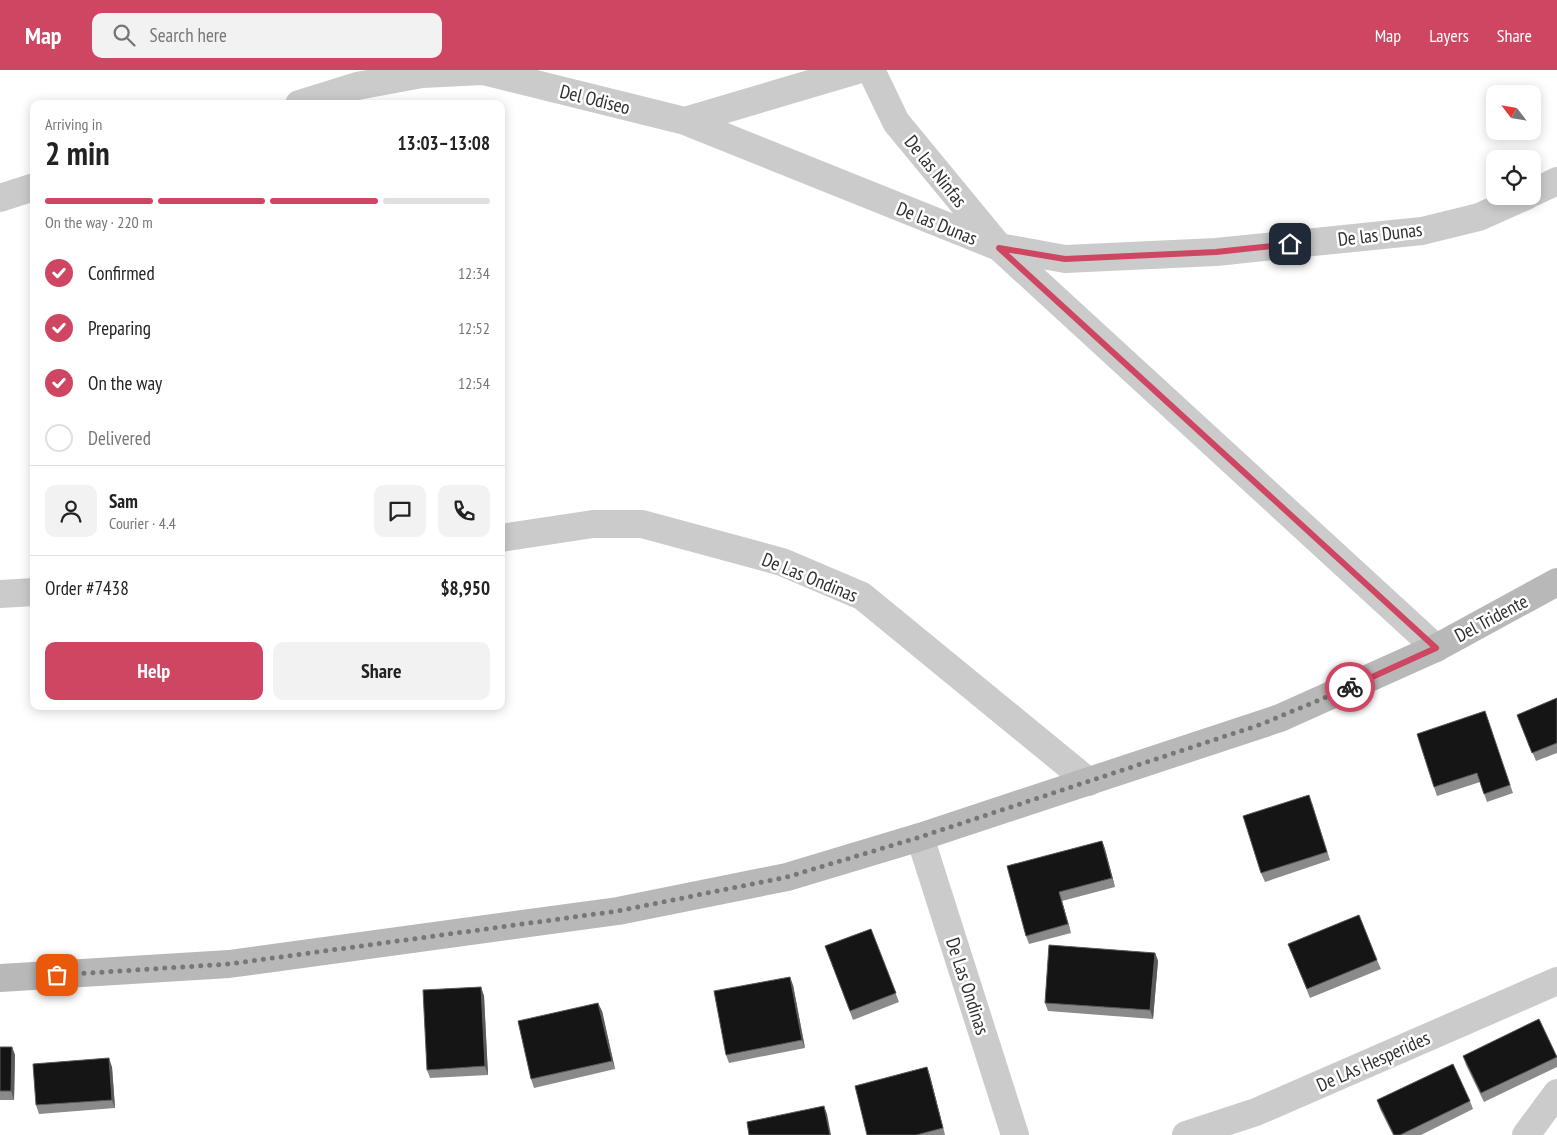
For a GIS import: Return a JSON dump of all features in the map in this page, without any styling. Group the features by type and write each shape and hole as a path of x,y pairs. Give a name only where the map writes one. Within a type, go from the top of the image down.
{"main road":[{"name":"Del Tridente","path":"0,978 229,964 618,911 787,877 920,837 1280,718 1436,648 1557,582"}],"street":[{"path":"685,121 858,70"},
{"name":"De las Ninfas","path":"871,70 896,122 999,248 1436,648"},
{"name":"Del Odiseo","path":"312,100 356,86 404,77 422,74 483,71 685,121"},
{"name":"De las Dunas","path":"685,121 999,248 1065,259 1216,252 1422,231 1479,217 1506,205"},
{"path":"1541,189 1557,181"},
{"path":"0,198 30,188"},
{"name":"De Las Ondinas","path":"505,537 594,524 642,524 782,562 862,596 1089,782"},
{"path":"0,594 30,592"},
{"name":"De Las Ondinas","path":"920,837 1015,1135"},
{"name":"De LAs Hesperides","path":"1186,1135 1256,1112 1557,981"},
{"path":"1526,1135 1557,1093"}],"building":[{"path":"1557,698 1557,743 1532,753 1517,715"},
{"path":"1485,711 1510,785 1484,794 1477,773 1434,787 1417,734"},
{"path":"1309,795 1327,852 1261,873 1243,816"},
{"path":"1102,841 1112,878 1059,892 1068,924 1026,936 1007,866"},
{"path":"1359,915 1377,960 1307,989 1288,944"},
{"path":"871,929 896,993 850,1011 825,946"},
{"path":"1049,945 1155,953 1150,1010 1045,1003"},
{"path":"790,977 802,1040 726,1055 714,991"},
{"path":"481,987 485,1066 427,1070 423,990"},
{"path":"598,1003 612,1061 531,1079 518,1021"},
{"path":"1539,1019 1557,1057 1481,1093 1463,1056"},
{"path":"0,1047 12,1047 11,1091 0,1091"},
{"path":"109,1058 112,1100 36,1105 33,1064"},
{"path":"1453,1064 1470,1101 1400,1135 1394,1135 1377,1100"},
{"path":"927,1067 943,1128 916,1135 867,1135 855,1086"},
{"path":"824,1106 830,1135 749,1135 747,1122"}],"way so far":[{"path":"57,975 229,964 618,911 787,877 920,837 1280,718 1350,687"}],"route":[{"path":"1290,244 1216,252 1065,259 999,248 1436,648 1350,687"}]}
